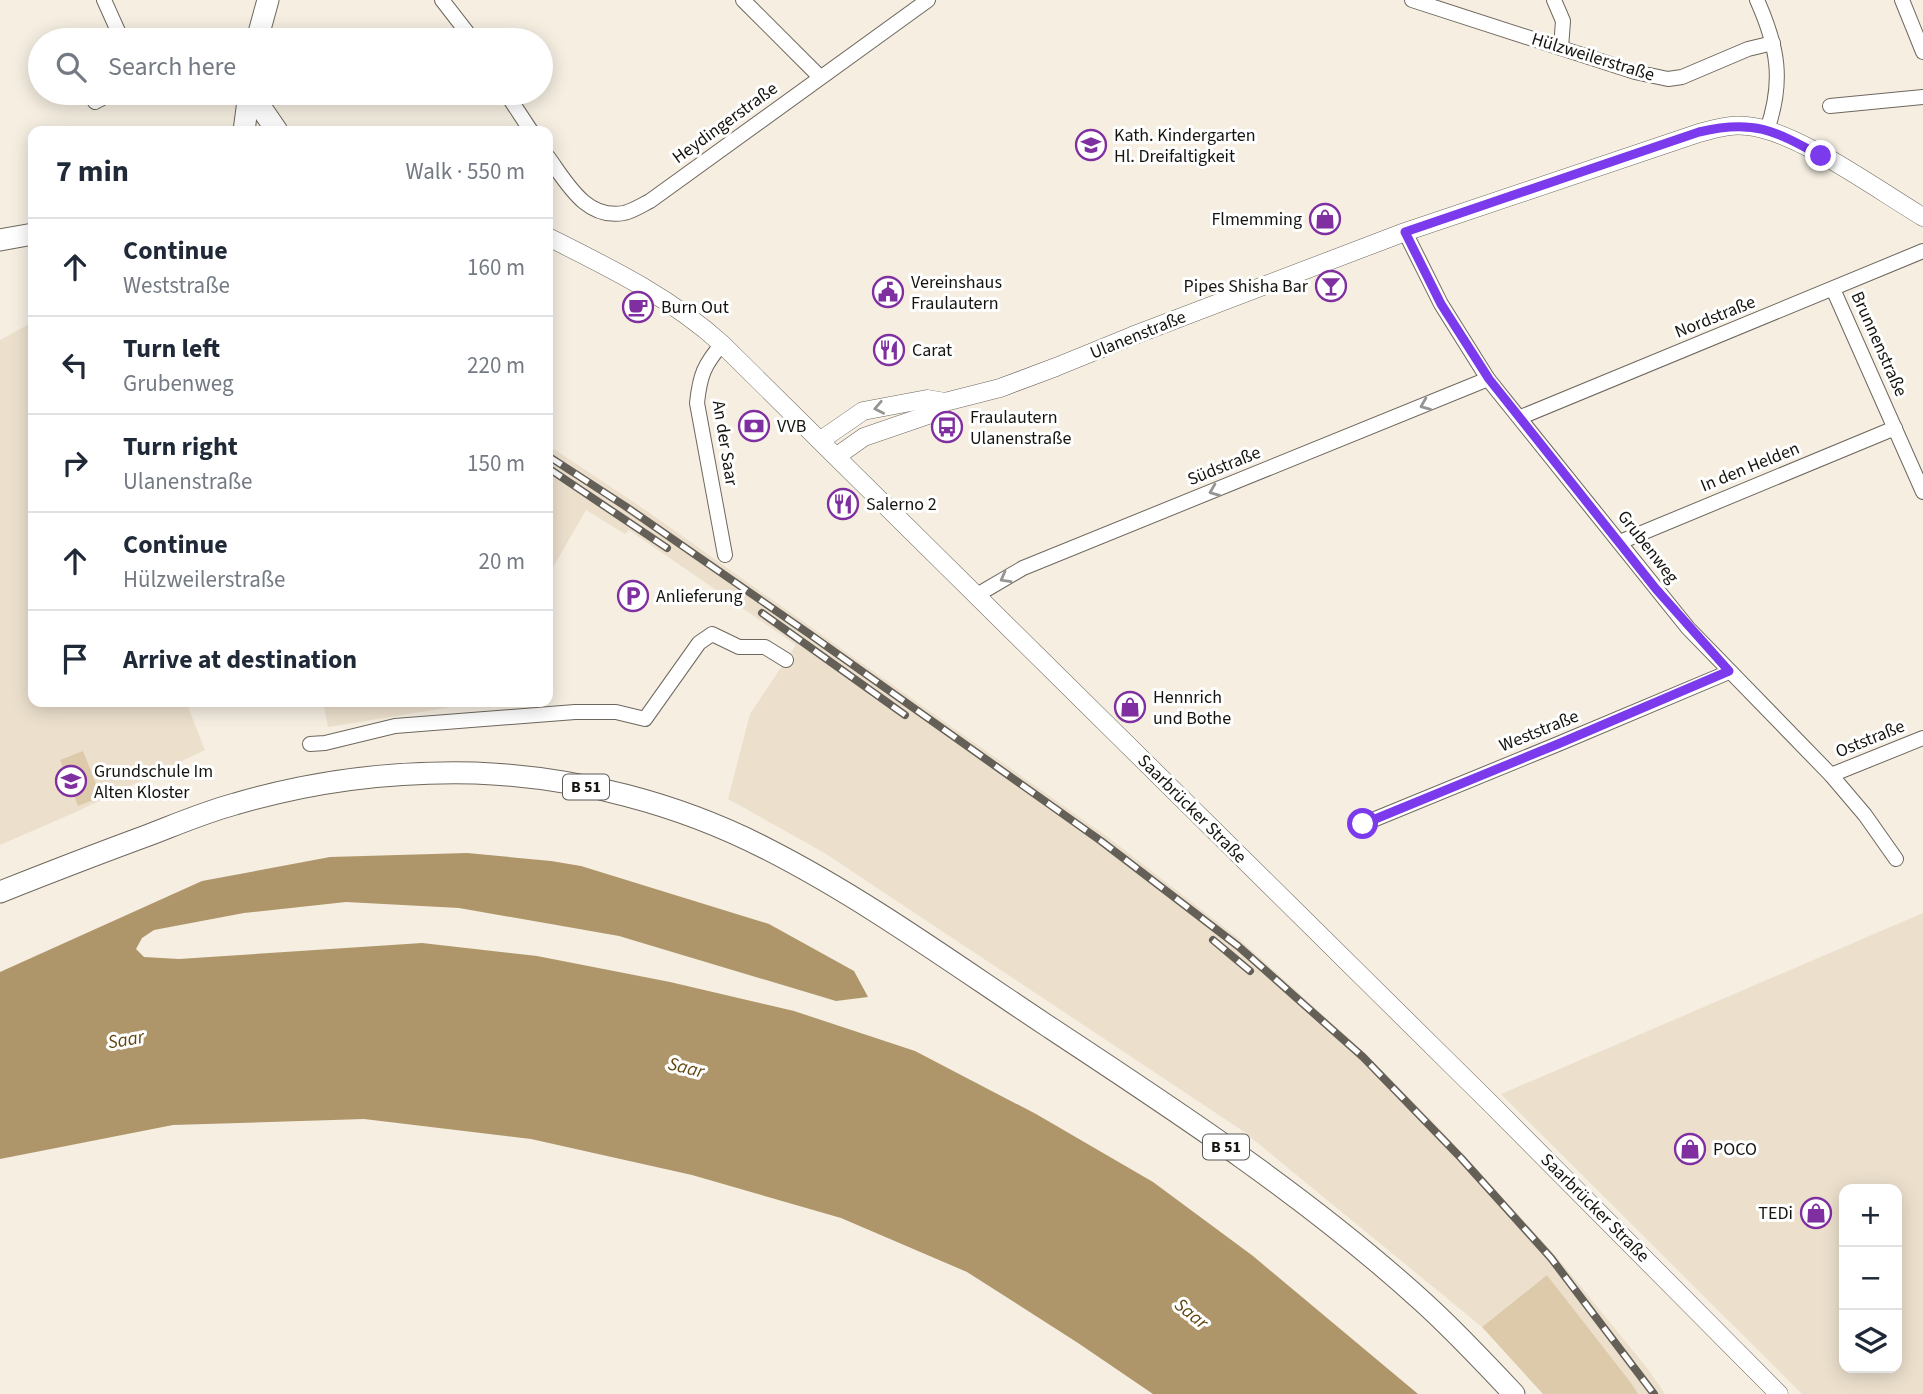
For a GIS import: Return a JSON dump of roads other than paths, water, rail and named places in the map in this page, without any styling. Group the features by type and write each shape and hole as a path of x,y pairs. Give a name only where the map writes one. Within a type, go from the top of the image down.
{"main road":[{"path":"260,28 268,0"},
{"path":"245,126 249,105"},
{"path":"259,105 274,126"},
{"path":"0,240 28,235"},
{"name":"B 51","path":"0,892 232,805 281,792 341,781 432,773 528,777 572,784 660,805 765,848 841,890 1110,1067 1274,1182 1368,1255 1422,1301 1514,1394"}],"street":[{"path":"104,0 117,28"},
{"path":"442,0 464,28"},
{"path":"743,0 820,77"},
{"name":"Heydingerstraße","path":"553,164 589,208 604,213 625,213 650,201 928,0"},
{"name":"Hülzweilerstraße","path":"1412,0 1635,72 1668,79 1682,77 1748,50 1773,43"},
{"path":"1554,0 1563,21 1561,48"},
{"path":"1757,0 1773,43 1777,70 1778,94 1767,130 1821,156 1923,217"},
{"path":"1902,0 1923,52"},
{"path":"1830,106 1923,97"},
{"path":"514,105 528,126"},
{"name":"Ulanenstraße","path":"821,440 863,411 927,399 945,402 1000,388 1405,232 1699,132 1726,126 1767,130"},
{"name":"Grubenweg","path":"1405,232 1441,304 1489,379 1688,628 1831,775 1866,814 1896,859"},
{"name":"Saarbrücker Straße","path":"553,240 652,291 682,311 722,344 1492,1105 1779,1394"},
{"name":"Nordstraße","path":"1521,417 1923,251"},
{"name":"Brunnenstraße","path":"1833,289 1923,492"},
{"name":"An der Saar","path":"722,344 706,364 699,381 697,404 725,555"},
{"name":"Südstraße","path":"977,595 1023,568 1489,379"},
{"name":"Ulanenstraße","path":"837,456 864,437 930,414 945,402"},
{"name":"In den Helden","path":"1620,542 1895,428"},
{"path":"310,744 325,743 395,726 566,712 616,712 645,719 699,643 712,634 739,647 765,647 786,660"},
{"name":"Weststraße","path":"1363,824 1729,671"},
{"name":"Oststraße","path":"1831,775 1923,738"}],"water":[{"name":"Saar","path":"467,853 581,866 769,924 854,971 868,997 836,1001 619,936 459,908 346,902 244,913 154,930 142,938 136,949 144,957 179,959 422,943 537,956 670,982 794,1011 915,1051 1036,1114 1153,1182 1253,1256 1418,1394 1153,1394 967,1272 841,1218 692,1175 531,1139 364,1119 173,1125 0,1159 0,972 202,881 330,857"}],"railway":[{"path":"553,459 808,633 1101,841 1238,946 1363,1057 1461,1158 1551,1258 1654,1394"},
{"path":"553,471 667,548"},
{"path":"762,613 905,715"},
{"path":"1213,940 1250,971"}],"place":[{"name":"Kath. Kindergarten Hl. Dreifaltigkeit","path":"1091,145"},
{"name":"Flmemming","path":"1325,219"},
{"name":"Pipes Shisha Bar","path":"1331,286"},
{"name":"Vereinshaus Fraulautern","path":"888,292"},
{"name":"Burn Out","path":"638,307"},
{"name":"Carat","path":"889,350"},
{"name":"VVB","path":"754,426"},
{"name":"Fraulautern Ulanenstraße","path":"947,427"},
{"name":"Salerno 2","path":"843,504"},
{"name":"Anlieferung","path":"633,596"},
{"name":"Hennrich und Bothe","path":"1130,707"},
{"name":"Grundschule Im Alten Kloster","path":"71,781"},
{"name":"POCO","path":"1690,1149"},
{"name":"TEDi","path":"1816,1213"}]}
